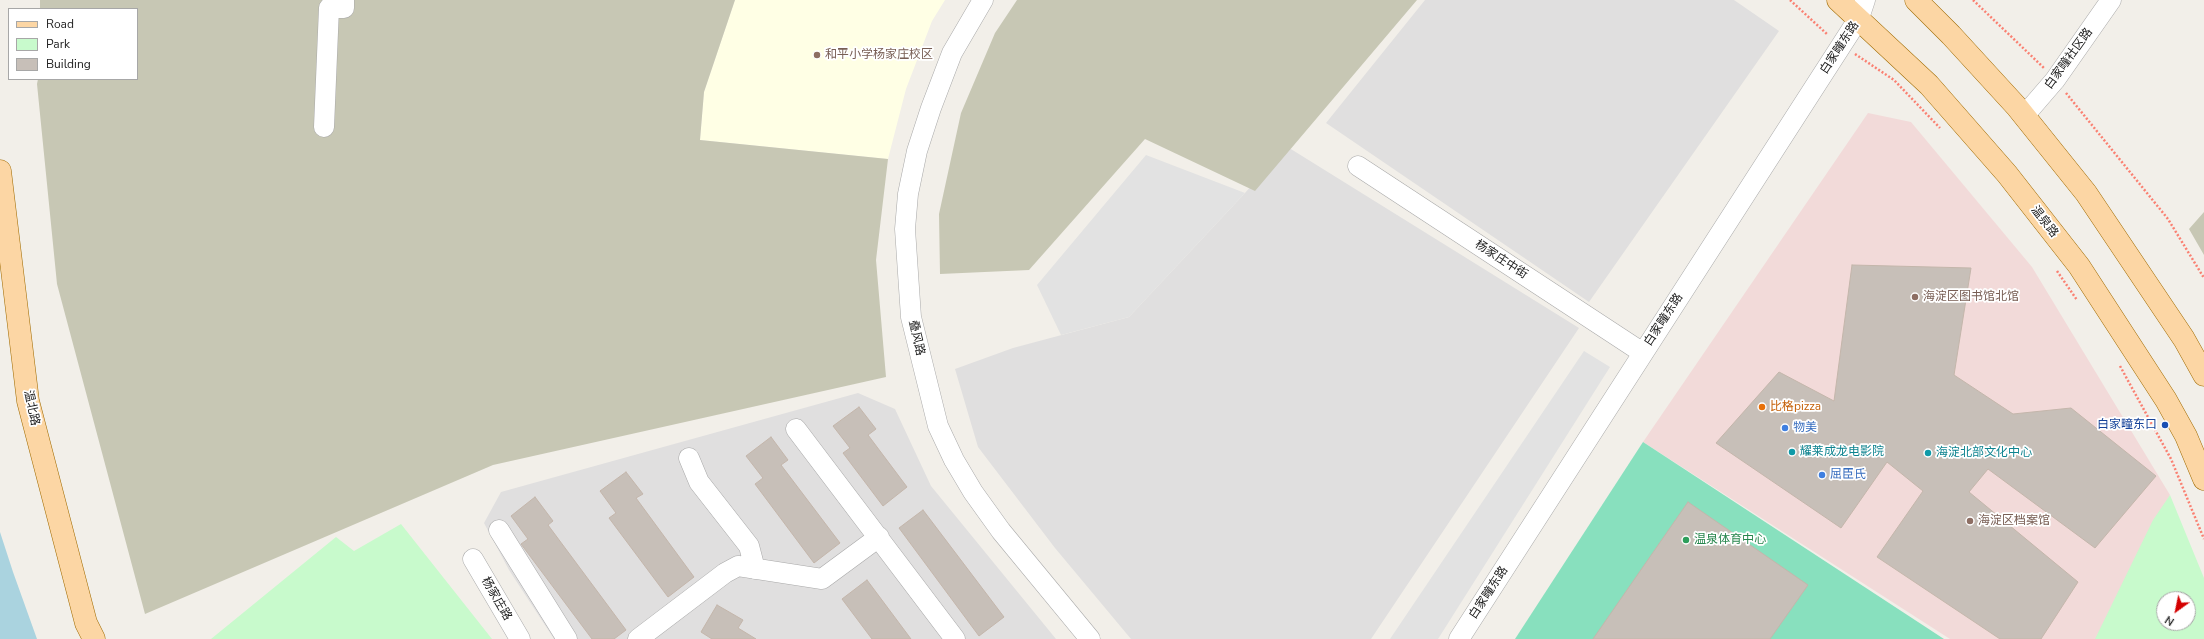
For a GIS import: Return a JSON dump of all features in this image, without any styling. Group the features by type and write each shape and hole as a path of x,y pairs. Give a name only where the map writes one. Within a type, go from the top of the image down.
{"main road":[{"name":"温泉路","path":"1838,0 1862,9 2008,174 2079,266 2166,400 2186,436 2204,479"},
{"path":"1916,0 1951,35 2024,116 2099,212 2184,339 2204,375"},
{"name":"温北路","path":"0,171 28,401 86,624 94,639"}],"street":[{"path":"324,127 329,8 344,8 344,0"},
{"name":"叠风路","path":"983,0 952,53 930,108 917,150 908,194 905,229 911,317 938,426 954,460 973,492 1001,531 1090,639"},
{"name":"白家疃社区路","path":"2024,116 2055,80 2111,0"},
{"name":"白家疃东路","path":"1459,639 1842,45 1862,9"},
{"name":"杨家庄中街","path":"1358,166 1643,353"},
{"path":"796,429 955,639"},
{"path":"689,458 699,482 749,546 755,569"},
{"path":"499,530 567,639"},
{"path":"638,639 725,574 738,566 822,579 879,537"},
{"name":"杨家庄路","path":"473,559 520,639"}],"path":[{"path":"1790,0 1842,45 1894,80 1943,131"},
{"path":"1973,0 2055,80 2168,218 2204,278"},
{"path":"2055,269 2078,302"},
{"path":"2117,362 2171,459 2204,539"}],"shaded area":[{"path":"40,0 735,0 704,92 700,140 888,159 876,260 886,377 493,465 145,614 57,284 37,84 38,80 138,80 138,8 40,8"},
{"name":"和平小学杨家庄校区","path":"735,0 945,0 932,21 906,89 888,159 700,140 704,92"},
{"path":"1017,0 1417,0 1255,191 1145,139 1029,270 940,274 939,214 961,113 995,33"},
{"path":"1425,0 1734,0 1779,31 1589,302 1326,123"},
{"name":"海淀北部文化中心","path":"1868,113 1911,122 2032,267 2170,495 2096,639 1950,639 1643,442"},
{"path":"1286,146 1579,328 1371,639 1131,639 1055,548 978,447 955,369 1013,348 1129,317 1245,193"},
{"path":"1146,155 1245,193 1129,317 1061,335 1037,285"},
{"path":"2204,212 2204,255 2189,229"},
{"path":"1584,351 1610,367 1438,639 1390,639"},
{"path":"858,393 895,409 931,486 1056,639 554,639 509,570 484,523 501,492"}],"green space":[{"name":"温泉体育中心","path":"1643,442 1944,639 1515,639"},
{"path":"2170,495 2204,578 2204,639 2095,639 2153,520"},
{"path":"401,524 492,639 211,639 336,537 354,551"}],"water":[{"path":"0,532 13,572 37,639 0,639"}],"building":[{"name":"海淀北部文化中心","path":"1852,265 1971,268 1954,375 2013,414 2071,408 2156,476 2095,548 1988,469 1969,492 2078,582 2041,639 2000,639 1877,557 1923,491 1887,462 1841,528 1716,443 1779,372 1834,401"},
{"path":"859,407 876,429 868,435 907,487 883,506 843,453 850,448 833,426"},
{"path":"771,437 788,460 781,465 840,543 814,563 755,484 763,478 746,456"},
{"path":"626,472 643,494 636,498 694,577 668,597 609,518 616,513 600,491"},
{"path":"535,497 553,521 548,525 626,630 614,639 592,639 521,544 528,539 511,516"},
{"path":"1688,502 1808,585 1770,639 1593,639"},
{"path":"923,510 1004,617 979,636 899,528"},
{"path":"867,580 911,639 872,639 842,599"},
{"path":"717,605 743,620 738,628 756,639 712,639 701,632"}],"place":[{"name":"和平小学杨家庄校区","path":"817,55"},
{"name":"海淀区图书馆北馆","path":"1915,297"},
{"name":"比格pizza","path":"1762,407"},
{"name":"白家疃东口","path":"2165,425"},
{"name":"物美","path":"1785,428"},
{"name":"耀莱成龙电影院","path":"1792,452"},
{"name":"海淀北部文化中心","path":"1928,453"},
{"name":"屈臣氏","path":"1822,475"},
{"name":"海淀区档案馆","path":"1970,521"},
{"name":"温泉体育中心","path":"1686,540"}]}
